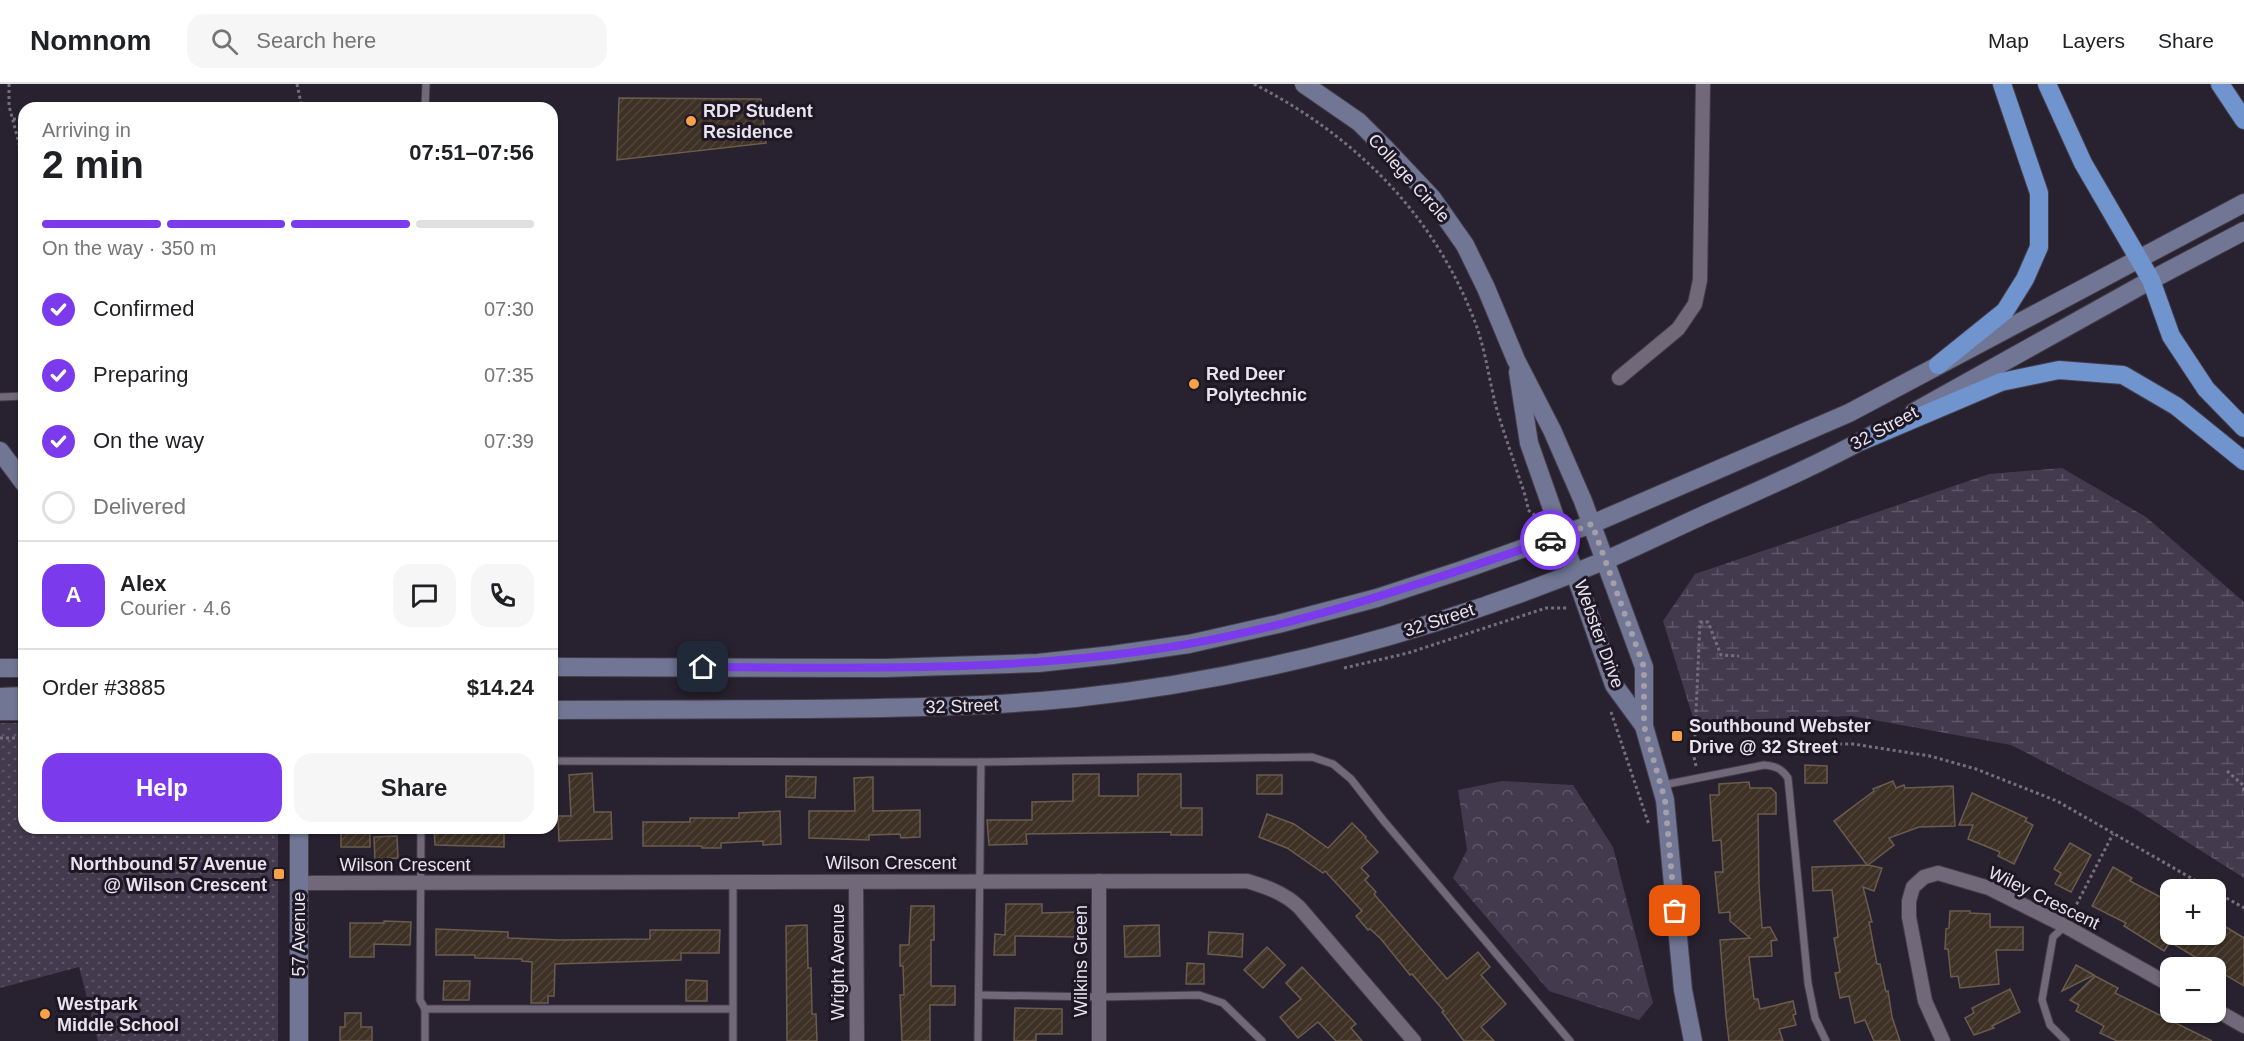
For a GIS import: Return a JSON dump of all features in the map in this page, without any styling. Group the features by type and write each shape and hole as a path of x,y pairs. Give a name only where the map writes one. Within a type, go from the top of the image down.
{"highway":[{"path":"1938,365 2005,311 2025,279 2039,247 2039,193 2002,84"},
{"path":"2047,84 2083,163 2151,280 2171,336 2206,389 2244,428"},
{"path":"2220,84 2244,120"},
{"path":"1862,441 2001,382 2059,370 2123,375 2176,406 2244,461"}],"main road":[{"name":"College Circle","path":"1304,84 1359,123 1432,198 1465,245 1516,360 1552,430 1592,524"},
{"name":"32 Street","path":"558,667 942,667 1038,663 1112,656 1189,644 1344,607 1454,573 1592,524 1849,412 2240,204"},
{"name":"32 Street","path":"558,710 921,708 1001,705 1078,698 1226,674 1352,646 1416,628 1606,560 1862,441 2151,280 2241,233"},
{"name":"College Circle","path":"1516,360 1529,443 1563,535"},
{"path":"0,451 18,475"},
{"name":"Webster Drive","path":"1592,524 1644,667 1644,726 1665,800 1683,990 1693,1041"},
{"name":"Webster Drive","path":"1563,535 1614,684 1644,726"},
{"path":"558,671 589,666"},
{"path":"0,668 18,668"},
{"path":"0,697 18,696"},
{"path":"0,711 18,711"},
{"name":"57 Avenue","path":"298,834 299,1041"}],"street":[{"path":"1619,378 1678,329 1695,304 1700,280 1703,84"},
{"name":"Wiley Crescent","path":"1943,1041 1925,1000 1909,917 1909,901 1913,887 1924,877 1938,873 1989,888 2065,926 2160,979"},
{"name":"Wilson Crescent","path":"299,883 1234,880 1254,883 1276,890 1288,897 1414,1041"},
{"name":"Wilkins Green","path":"1099,881 1099,1041"},
{"name":"Wright Avenue","path":"856,882 857,1041"},
{"path":"2226,1016 2244,1026"}],"lane":[{"path":"425,102 426,84"},
{"path":"0,397 18,396"},
{"path":"558,760 981,762 1312,757 1333,764 1351,779 1570,1041"},
{"path":"978,1041 981,762"},
{"path":"1661,785 1764,765 1783,770 1788,778 1808,983 1815,1018 1826,1041"},
{"path":"421,834 420,1000 425,1010 424,1041"},
{"path":"733,882 733,1041"},
{"path":"2065,926 2053,937 2042,1000 2050,1026 2066,1041"},
{"path":"979,995 1099,997 1199,995 1223,1003 1262,1041"},
{"path":"425,1010 732,1010"}],"path":[{"path":"9,84 9,106 18,139"},
{"path":"297,84 301,102"},
{"path":"1254,84 1288,102 1347,143 1394,190 1431,237 1464,295 1475,322 1487,359 1497,410 1528,510 1536,516"},
{"path":"13,119 18,119"},
{"path":"1564,607 1574,612"},
{"path":"1695,766 1700,622 1708,622 1720,656 1738,656"},
{"path":"1610,708 1650,829"},
{"path":"0,738 18,738"},
{"path":"1762,753 1808,744 1853,744 1930,756 1976,769 2020,785 2067,807 2192,879"},
{"path":"1688,768 1707,764"},
{"path":"2227,771 2243,785 2244,791"},
{"path":"2065,926 2113,834"},
{"path":"2226,898 2244,908"}],"green space":[{"path":"2062,468 2146,517 2244,602 2244,878 2135,809 2011,745 1852,716 1694,721 1663,621 1695,574 1989,474"},
{"path":"0,723 18,723 18,834 278,834 278,1041 98,1041 79,967 0,988"},
{"path":"1502,781 1573,785 1613,847 1653,1003 1639,1020 1549,991 1453,878 1467,850 1458,790"}],"building":[{"name":"RDP Student Residence","path":"619,98 761,99 766,143 617,160"},
{"path":"1805,765 1827,766 1827,783 1805,783"},
{"path":"592,773 594,812 611,812 612,839 559,841 558,816 571,816 569,775"},
{"path":"1073,774 1099,774 1099,796 1138,796 1138,774 1181,774 1181,808 1202,808 1202,835 1171,835 1171,832 1026,834 1027,844 989,845 987,820 1032,820 1032,802 1073,801"},
{"path":"1257,775 1282,775 1282,794 1257,794"},
{"path":"786,776 816,777 815,798 786,797"},
{"path":"873,777 873,811 920,810 920,837 901,838 900,834 869,835 869,840 809,838 809,811 855,811 854,778"},
{"path":"1893,781 1896,788 1904,785 1905,788 1953,786 1955,826 1919,827 1889,838 1894,845 1868,865 1882,868 1874,891 1863,887 1872,922 1869,922 1877,964 1880,964 1900,1041 1874,1041 1865,1020 1855,1023 1849,996 1840,998 1835,973 1840,972 1834,938 1838,937 1832,890 1813,891 1812,867 1867,865 1834,821 1874,791 1873,789"},
{"path":"1749,782 1750,788 1771,788 1776,793 1776,814 1758,814 1762,928 1770,927 1777,940 1771,941 1772,956 1749,957 1754,999 1758,999 1760,1009 1793,1001 1796,1025 1779,1029 1783,1041 1729,1041 1720,940 1750,938 1730,921 1730,912 1719,913 1715,872 1723,872 1721,840 1713,841 1710,795 1719,795 1719,784"},
{"path":"1972,793 2027,818 2025,821 2033,825 2014,864 1998,856 2000,852 1968,839 1973,825 1959,825"},
{"path":"780,811 781,844 763,845 763,841 721,843 721,848 643,846 643,822 690,822 690,818 739,818 739,813"},
{"path":"1267,814 1294,824 1328,848 1352,823 1366,837 1378,852 1361,868 1369,876 1365,880 1376,892 1374,894 1447,979 1478,952 1490,967 1481,975 1506,1004 1481,1027 1494,1041 1464,1041 1442,1012 1444,1011 1412,974 1410,975 1381,939 1370,929 1368,930 1356,916 1362,911 1325,871 1323,873 1287,848 1259,837"},
{"path":"341,834 370,834 370,847 341,847"},
{"path":"434,834 504,834 504,847 435,845"},
{"path":"397,836 398,858 375,859 374,837"},
{"path":"2070,843 2091,855 2071,892 2055,884 2061,873 2054,869"},
{"path":"2113,867 2132,878 2130,881 2160,897 2160,945 2168,945 2164,951 2124,926 2126,923 2092,906"},
{"path":"1006,904 1042,904 1042,913 1078,912 1077,937 1015,936 1015,955 994,955 995,934 1005,935"},
{"path":"911,906 934,906 931,986 955,986 955,1005 930,1005 930,1041 902,1041 900,995 904,995 900,945 909,945"},
{"path":"1950,911 1990,914 1990,927 2023,927 2023,950 1996,950 1999,984 1960,988 1958,976 1951,977 1948,949 1945,949"},
{"path":"384,921 411,922 410,945 374,944 374,957 350,957 350,923 384,923"},
{"path":"807,925 808,968 811,968 812,1014 816,1014 817,1041 787,1041 786,926"},
{"path":"1159,925 1160,956 1125,957 1124,926"},
{"path":"2226,927 2244,938 2244,986 2226,975 2226,957 2195,957 2175,945 2226,945"},
{"path":"436,929 508,932 508,938 559,940 650,939 650,930 720,930 719,953 681,953 681,960 555,964 554,996 548,996 548,1003 531,1003 532,962 522,961 522,959 475,958 475,955 436,955"},
{"path":"1209,932 1243,934 1242,957 1208,954"},
{"path":"1267,947 1285,965 1263,988 1244,970"},
{"path":"1187,963 1204,964 1204,984 1186,984"},
{"path":"2076,965 2094,975 2062,991"},
{"path":"1302,967 1356,1024 1351,1028 1362,1041 1336,1041 1318,1022 1298,1038 1280,1017 1301,999 1286,983"},
{"path":"2095,976 2118,988 2115,993 2160,1015 2160,1023 2176,1023 2212,1041 2117,1041 2100,1033 2104,1026 2076,1011 2079,1005 2070,1000"},
{"path":"686,980 707,981 707,1001 686,1001"},
{"path":"444,981 470,981 469,1000 443,1000"},
{"path":"2010,989 2020,1012 1992,1026 1994,1028 1974,1035 1965,1018 1974,1013 1972,1008"},
{"path":"1015,1008 1062,1009 1062,1034 1036,1034 1036,1041 1014,1041"},
{"path":"345,1013 361,1013 361,1027 372,1027 372,1041 340,1041 340,1027 345,1027"}],"way so far":[{"path":"1550,540 1592,524 1644,667 1644,726 1665,800 1675,911"}],"place":[{"name":"RDP Student Residence","path":"691,121"},
{"name":"Red Deer Polytechnic","path":"1194,384"},
{"name":"Southbound Webster Drive @ 32 Street","path":"1677,736"},
{"name":"Northbound 57 Avenue @ Wilson Crescent","path":"279,874"},
{"name":"Westpark Middle School","path":"45,1014"}],"route":[{"path":"703,667 964,666 1038,663 1112,656 1189,644 1377,598 1550,540"}]}
